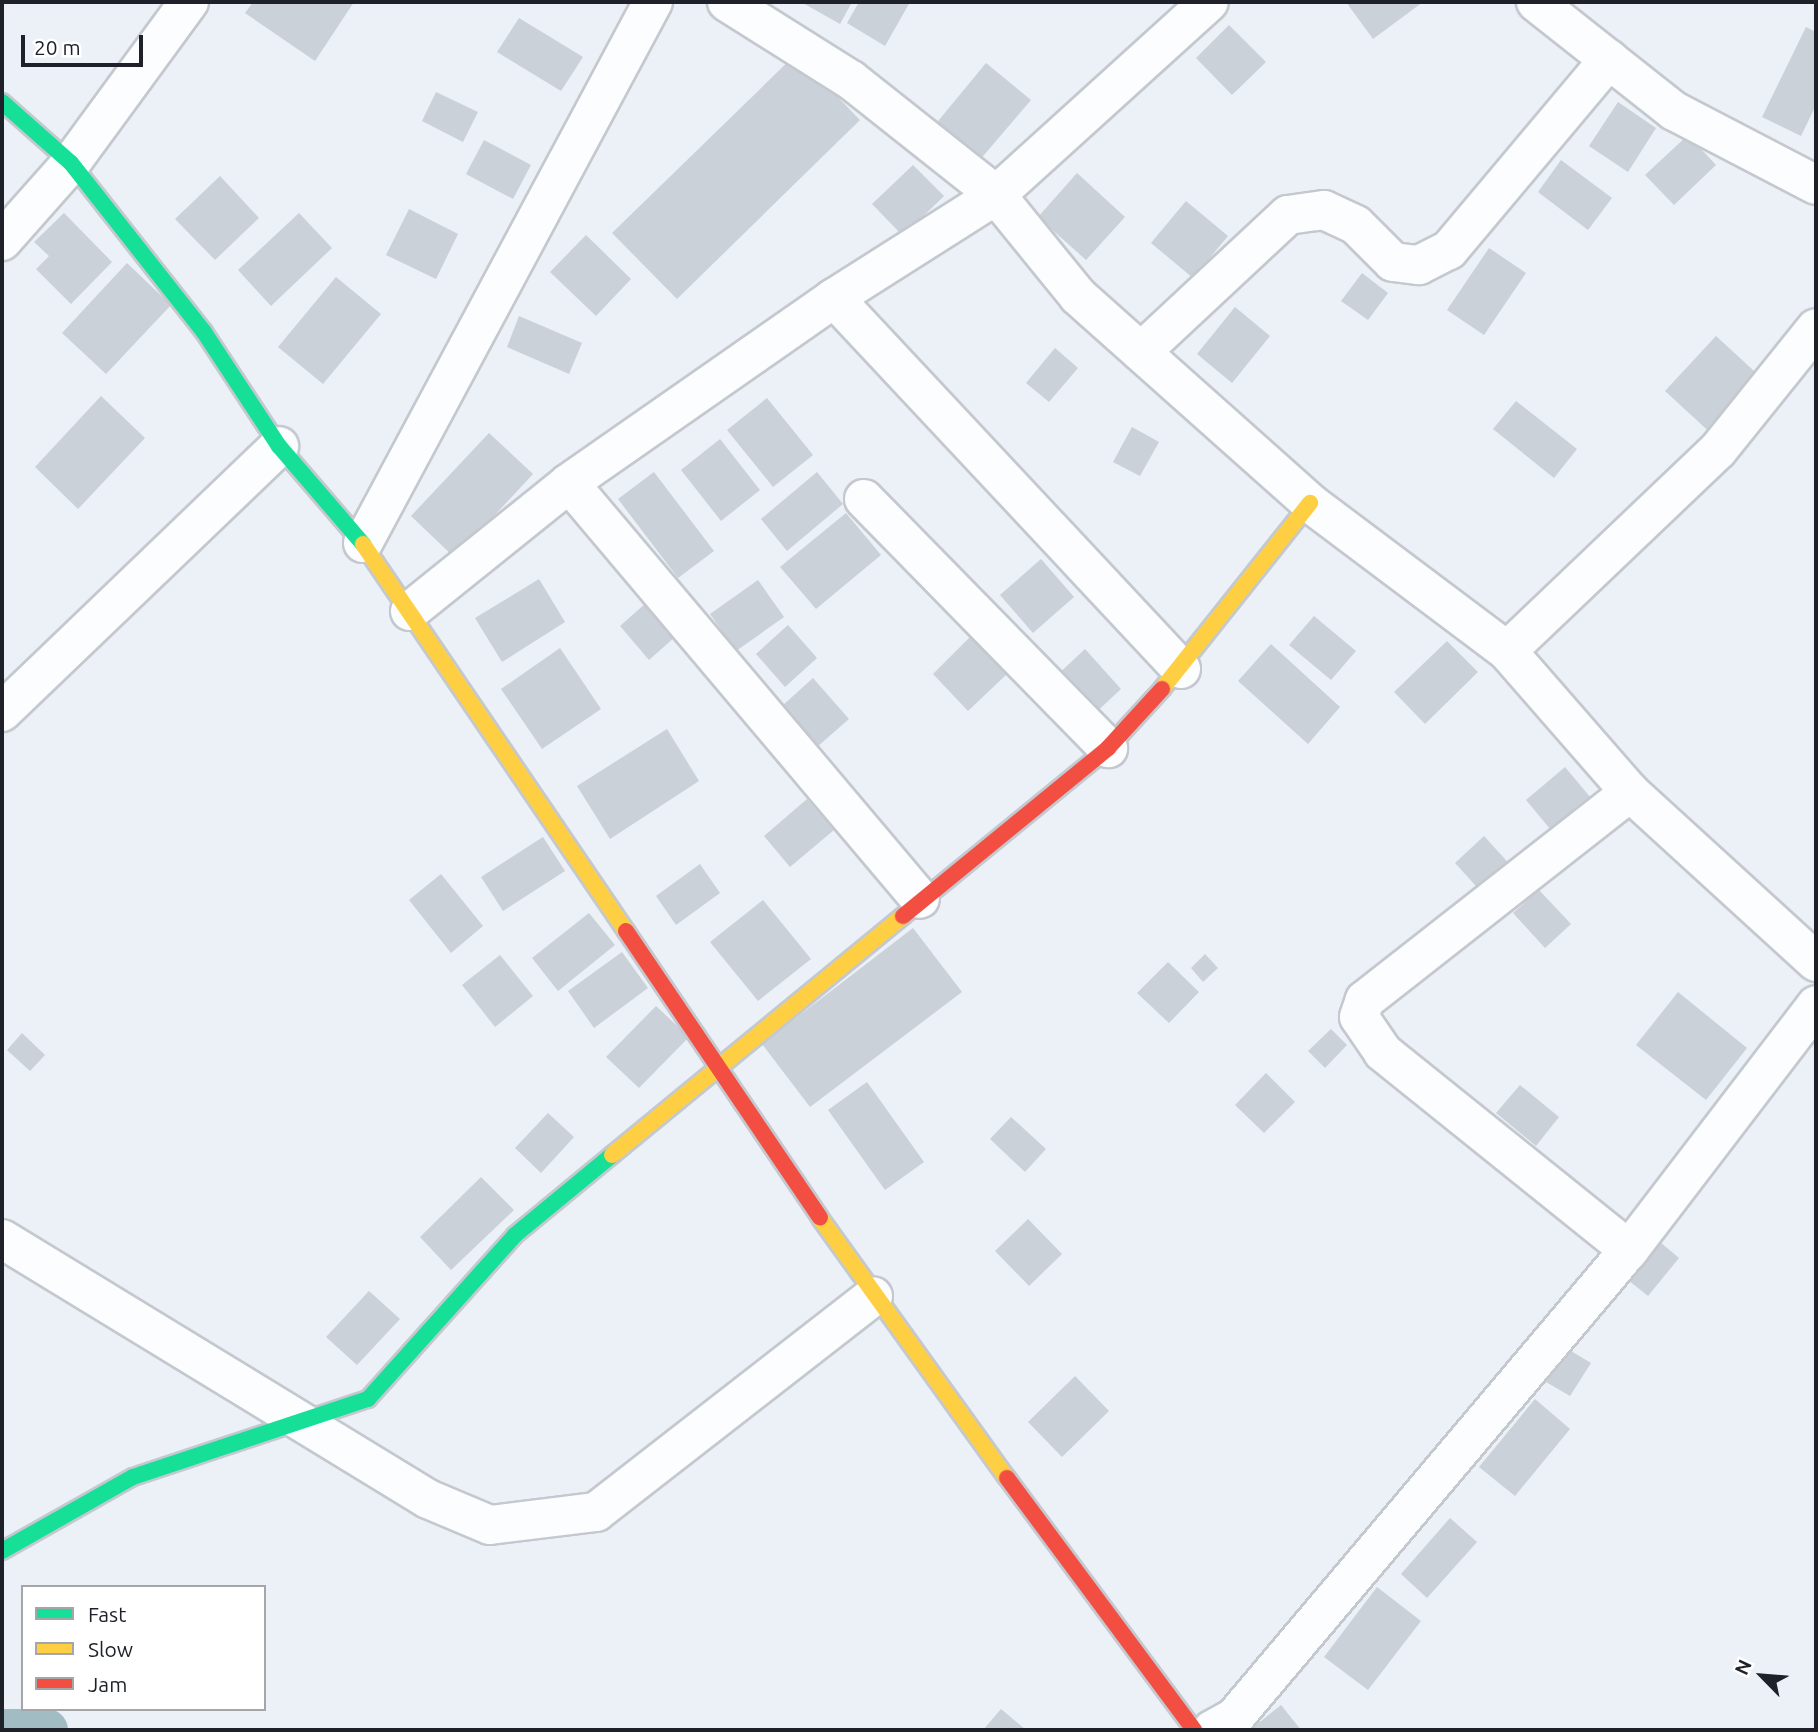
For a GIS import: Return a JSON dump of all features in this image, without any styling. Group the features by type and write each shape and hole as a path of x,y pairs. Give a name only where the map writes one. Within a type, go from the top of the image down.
{"street":[{"path":"2,241 71,163 189,2"},
{"path":"363,543 653,2"},
{"path":"727,2 851,80 996,195 1078,296 1310,503 1507,651 1630,792 1816,962"},
{"path":"410,611 569,483 834,298 996,195 1209,2"},
{"path":"1536,2 1674,111 1816,185"},
{"path":"1141,352 1289,215 1324,210 1346,220 1393,262 1419,265 1449,250 1609,59"},
{"path":"2,102 71,163 204,332 279,446 363,543 720,1062 873,1296 1194,1730"},
{"path":"834,298 1181,669"},
{"path":"1507,651 1718,450 1816,328"},
{"path":"2,712 279,446"},
{"path":"569,483 920,899"},
{"path":"864,499 1108,748"},
{"path":"2,1551 133,1477 293,1419 368,1399 515,1235 720,1062 1108,748 1181,669 1310,503"},
{"path":"1629,1250 1383,1052 1359,1017 1365,1000 1630,792"},
{"path":"1213,1730 1234,1718 1629,1250 1816,1005"},
{"path":"2,1239 428,1499 490,1525 596,1512 873,1296"}],"building":[{"path":"253,2 354,2 315,61 245,13"},
{"path":"801,2 852,2 840,24"},
{"path":"859,2 910,2 885,46 847,23"},
{"path":"1346,2 1423,2 1373,39"},
{"path":"519,18 583,57 561,91 497,52"},
{"path":"1229,25 1266,62 1232,95 1196,58"},
{"path":"1806,27 1816,32 1816,105 1801,136 1762,117"},
{"path":"796,54 860,120 677,299 612,233"},
{"path":"986,63 1031,100 978,162 934,126"},
{"path":"436,92 478,112 463,142 422,121"},
{"path":"1618,102 1656,128 1628,172 1589,146"},
{"path":"1688,135 1716,165 1674,205 1645,175"},
{"path":"484,140 531,165 513,199 466,174"},
{"path":"1561,160 1612,198 1588,230 1538,192"},
{"path":"913,165 944,196 903,236 872,204"},
{"path":"1077,173 1125,217 1086,260 1038,217"},
{"path":"220,176 259,218 215,260 175,219"},
{"path":"1186,201 1228,236 1193,278 1151,243"},
{"path":"409,209 458,234 436,279 386,255"},
{"path":"64,213 112,262 71,304 36,269 49,256 34,242"},
{"path":"299,213 332,248 271,306 238,270"},
{"path":"586,235 631,279 596,316 550,272"},
{"path":"1489,248 1526,273 1484,335 1447,310"},
{"path":"127,263 171,305 106,374 62,333"},
{"path":"1362,273 1388,293 1368,320 1341,301"},
{"path":"336,277 381,314 323,384 278,347"},
{"path":"1235,307 1270,336 1232,383 1197,354"},
{"path":"519,316 582,343 569,374 507,347"},
{"path":"1716,336 1766,382 1715,437 1665,391"},
{"path":"1055,348 1078,368 1049,402 1026,383"},
{"path":"101,396 145,438 78,509 35,467"},
{"path":"767,398 813,455 773,487 727,430"},
{"path":"1516,401 1577,449 1554,478 1493,429"},
{"path":"1132,427 1159,442 1140,476 1113,462"},
{"path":"489,433 533,474 455,558 411,516"},
{"path":"720,439 760,490 721,521 681,470"},
{"path":"654,472 714,551 678,578 618,499"},
{"path":"817,472 843,504 787,551 761,519"},
{"path":"846,513 881,555 816,609 780,567"},
{"path":"1041,559 1074,597 1033,633 1000,595"},
{"path":"539,579 565,622 502,662 475,618"},
{"path":"758,580 784,617 736,651 710,614"},
{"path":"654,596 684,629 649,660 620,626"},
{"path":"1314,616 1356,651 1331,680 1289,645"},
{"path":"788,625 817,658 785,687 756,654"},
{"path":"971,636 1007,674 968,711 933,674"},
{"path":"1447,641 1478,672 1425,724 1394,692"},
{"path":"1271,644 1340,707 1308,744 1238,681"},
{"path":"560,648 601,709 542,749 501,689"},
{"path":"1085,649 1121,689 1090,718 1054,678"},
{"path":"813,678 849,719 817,747 782,706"},
{"path":"667,729 699,781 610,839 577,786"},
{"path":"1565,767 1596,804 1556,836 1526,800"},
{"path":"807,799 834,830 790,867 764,836"},
{"path":"1484,836 1514,869 1485,896 1455,863"},
{"path":"543,837 565,871 503,911 481,877"},
{"path":"700,864 720,893 676,925 656,896"},
{"path":"441,874 483,926 451,953 409,900"},
{"path":"1539,890 1571,924 1545,948 1513,913"},
{"path":"763,900 811,959 758,1001 710,942"},
{"path":"589,913 615,945 558,991 532,958"},
{"path":"913,928 962,992 810,1107 762,1044"},
{"path":"622,952 648,988 594,1028 568,991"},
{"path":"1205,954 1218,968 1203,982 1191,968"},
{"path":"500,955 533,996 495,1027 462,985"},
{"path":"1168,962 1199,992 1169,1023 1137,993"},
{"path":"1678,992 1747,1048 1706,1100 1636,1045"},
{"path":"656,1006 689,1037 639,1088 606,1057"},
{"path":"1331,1029 1347,1045 1325,1068 1308,1051"},
{"path":"22,1033 45,1055 30,1071 7,1050"},
{"path":"1266,1073 1295,1102 1264,1133 1235,1105"},
{"path":"867,1082 924,1162 885,1190 828,1110"},
{"path":"1520,1085 1559,1117 1536,1146 1496,1113"},
{"path":"548,1113 574,1137 541,1173 515,1148"},
{"path":"1011,1117 1046,1149 1025,1172 990,1139"},
{"path":"481,1177 514,1210 451,1270 420,1237"},
{"path":"1028,1219 1062,1254 1029,1286 995,1251"},
{"path":"1660,1242 1679,1258 1648,1296 1628,1280"},
{"path":"369,1291 400,1319 357,1365 326,1337"},
{"path":"1566,1348 1591,1363 1570,1396 1546,1382"},
{"path":"1075,1376 1109,1411 1062,1457 1028,1422"},
{"path":"1535,1399 1570,1429 1515,1496 1479,1467"},
{"path":"1450,1518 1477,1542 1427,1598 1401,1574"},
{"path":"1377,1587 1421,1621 1368,1690 1324,1657"},
{"path":"1281,1705 1301,1730 1250,1730"},
{"path":"1001,1709 1026,1730 983,1730"}],"waterway":[{"path":"3,1730 47,1730"}],"traffic: fast":[{"path":"2,102 71,163 204,332 279,446 363,544"},
{"path":"2,1551 133,1477 368,1399 515,1235 612,1155"}],"traffic: slow":[{"path":"1162,689 1310,503"},
{"path":"363,544 626,931"},
{"path":"612,1155 903,916"},
{"path":"820,1218 1007,1478"}],"traffic: jam":[{"path":"903,916 1108,748 1162,689"},
{"path":"626,931 820,1218"},
{"path":"1007,1478 1194,1730"}]}
